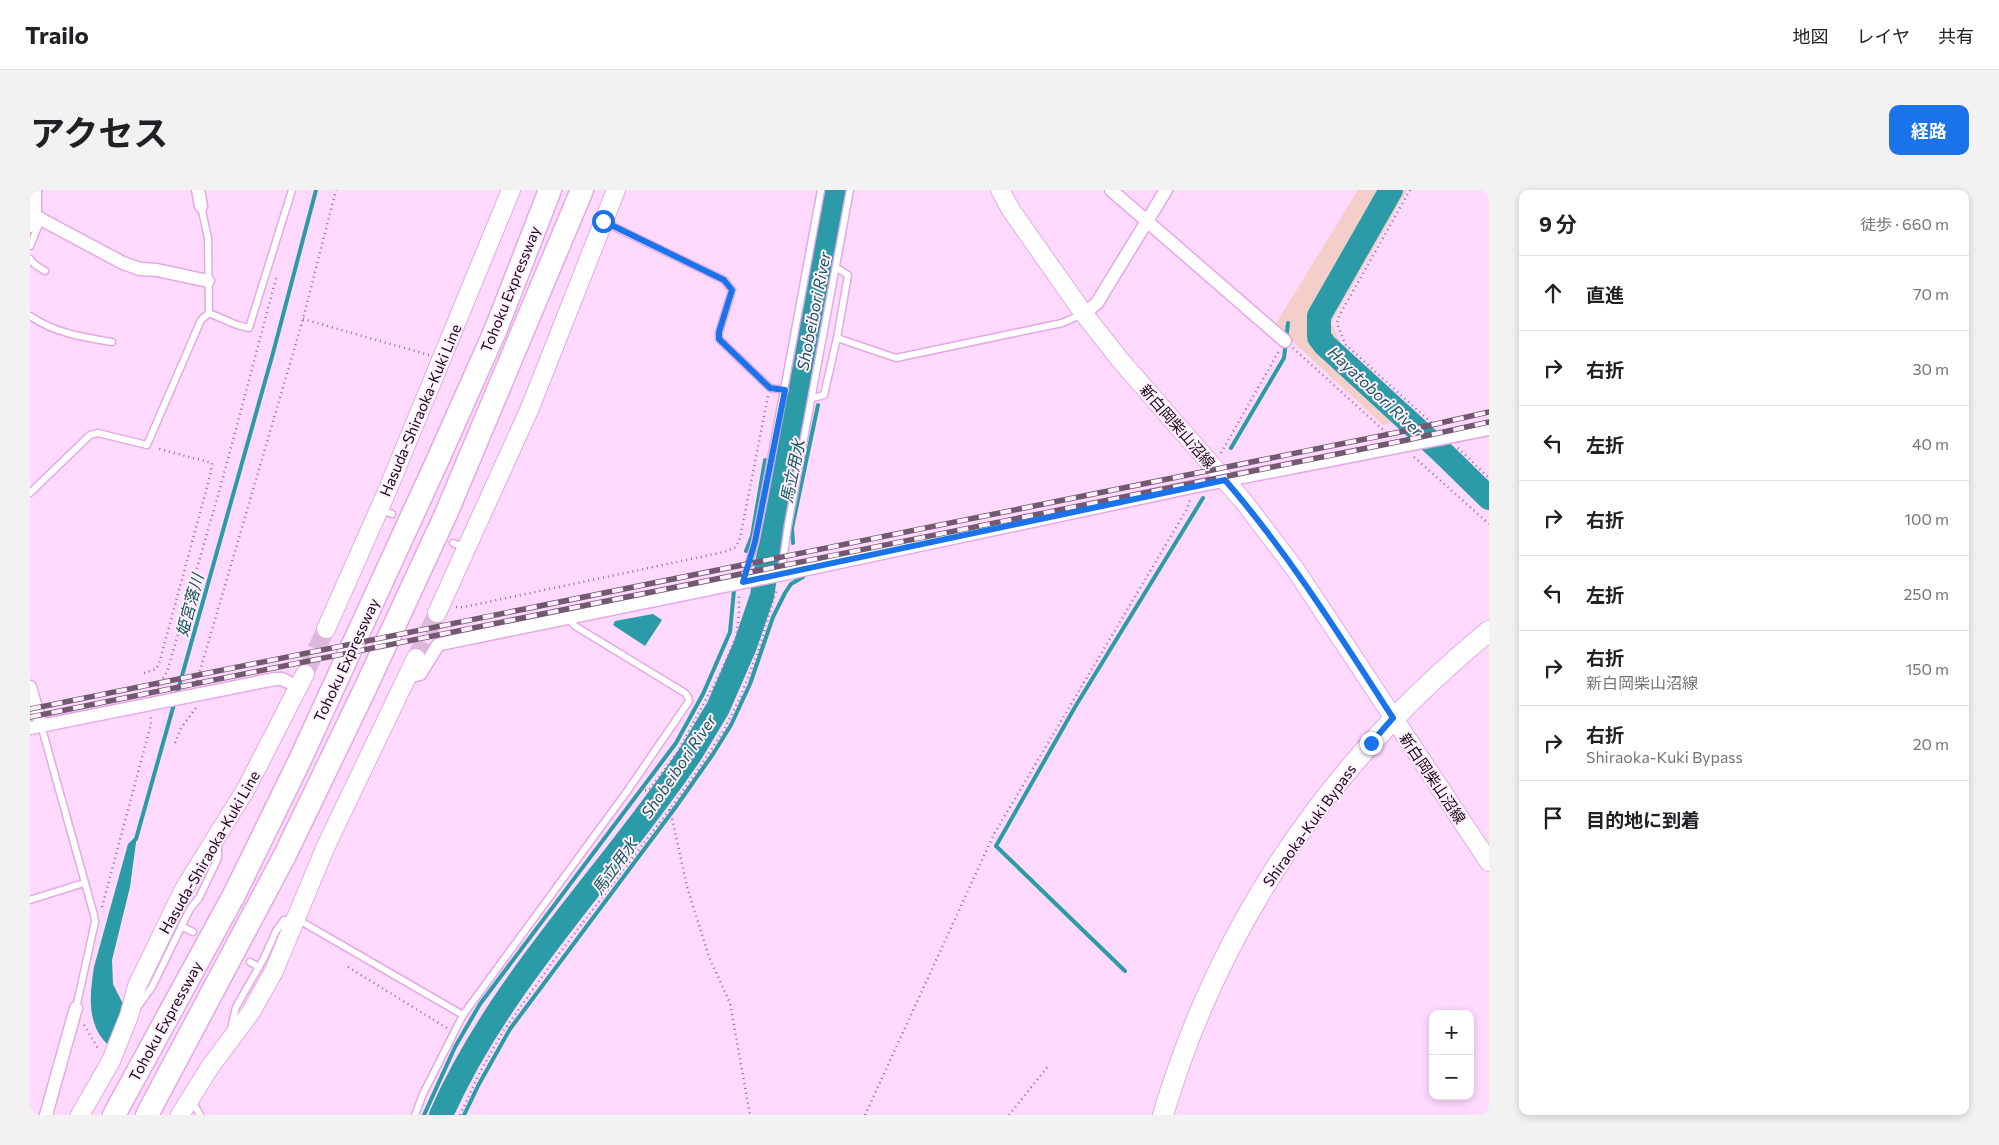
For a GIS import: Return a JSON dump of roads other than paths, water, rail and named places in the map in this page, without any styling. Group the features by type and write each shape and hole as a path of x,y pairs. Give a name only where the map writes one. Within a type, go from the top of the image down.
{"highway":[{"name":"Tohoku Expressway","path":"114,1115 234,895 299,762 439,458 496,328 550,190"},
{"name":"Tohoku Expressway","path":"148,1115 285,855 364,691 446,514 582,190"}],"main road":[{"name":"Shiraoka-Kuki Bypass","path":"1163,1115 1199,1015 1220,968 1249,911 1290,846 1322,802 1393,718 1446,668 1489,632"}],"street":[{"path":"35,190 35,221 123,263 140,269 157,270 208,282"},
{"path":"198,190 201,206"},
{"name":"Hasuda-Shiraoka-Kuki Line","path":"326,629 386,511 442,358 511,190"},
{"path":"440,606 459,546 530,408 616,190"},
{"name":"新白岡柴山沼線","path":"1000,190 1011,210 1084,314 1121,361 1244,502 1304,582 1489,862"},
{"path":"1111,190 1285,341"},
{"path":"1084,314 1097,303 1166,190"},
{"path":"408,677 420,674 438,646 445,643 778,575 1225,480 1489,429"},
{"path":"180,1115 228,1041 251,1012 274,970 326,846 416,658"},
{"path":"30,687 35,726 275,679 302,680"},
{"name":"Hasuda-Shiraoka-Kuki Line","path":"80,1115 111,1061 129,1016 137,986 163,930 184,890 246,789 302,680"},
{"path":"46,1115 76,1008"}],"lane":[{"path":"209,313 249,328 292,190"},
{"path":"746,581 785,390 821,190"},
{"path":"778,575 813,398 850,190"},
{"path":"201,206 208,238 209,313"},
{"path":"30,246 35,221"},
{"path":"603,221 724,280 732,290 719,332 719,339 770,388 785,390"},
{"path":"30,259 45,271"},
{"path":"813,398 824,395 837,338 848,275 837,268"},
{"path":"30,493 90,435 98,433 147,445 201,320 209,313"},
{"path":"837,338 896,358 1062,324 1084,314"},
{"path":"30,316 42,324 72,336 112,342"},
{"path":"415,1115 426,1087 463,1015 628,790 689,701 685,693 575,626 567,617"},
{"path":"35,726 94,915 93,931 76,1008"},
{"path":"129,1016 143,1002 152,987 181,926 190,909 199,898 218,858 218,836"},
{"path":"30,900 84,883"},
{"path":"228,1041 236,1007 259,967 268,945 281,923 287,919 297,919 463,1015"},
{"path":"181,926 193,932"},
{"path":"250,962 259,967"},
{"path":"190,1098 200,1115"}],"waterway":[{"name":"姫宮落川","path":"136,839 273,353 316,190"},
{"name":"Shobeibori River","path":"441,1115 466,1066 494,1019 525,973 626,842 691,753 718,708 745,646 762,596 782,471 837,190"},
{"name":"Hayatobori River","path":"1391,190 1319,316 1319,337 1325,345 1442,452 1489,498"},
{"path":"1231,448 1284,358 1288,323"},
{"name":"馬立用水","path":"793,543 792,528 818,405"},
{"path":"746,551 752,536 765,460"},
{"path":"1125,971 996,846 1075,707 1203,498"},
{"name":"馬立用水","path":"464,1115 510,1029 713,754 731,725 750,684 773,617 785,593 791,584 803,577"},
{"path":"424,1115 455,1047 480,1004 676,743 703,694 730,632 734,590"}],"tunnel":[{"path":"416,658 437,613"},
{"path":"305,674 326,629"}],"railway":[{"path":"30,709 1400,432 1489,412"},
{"path":"30,717 1489,422"}]}
